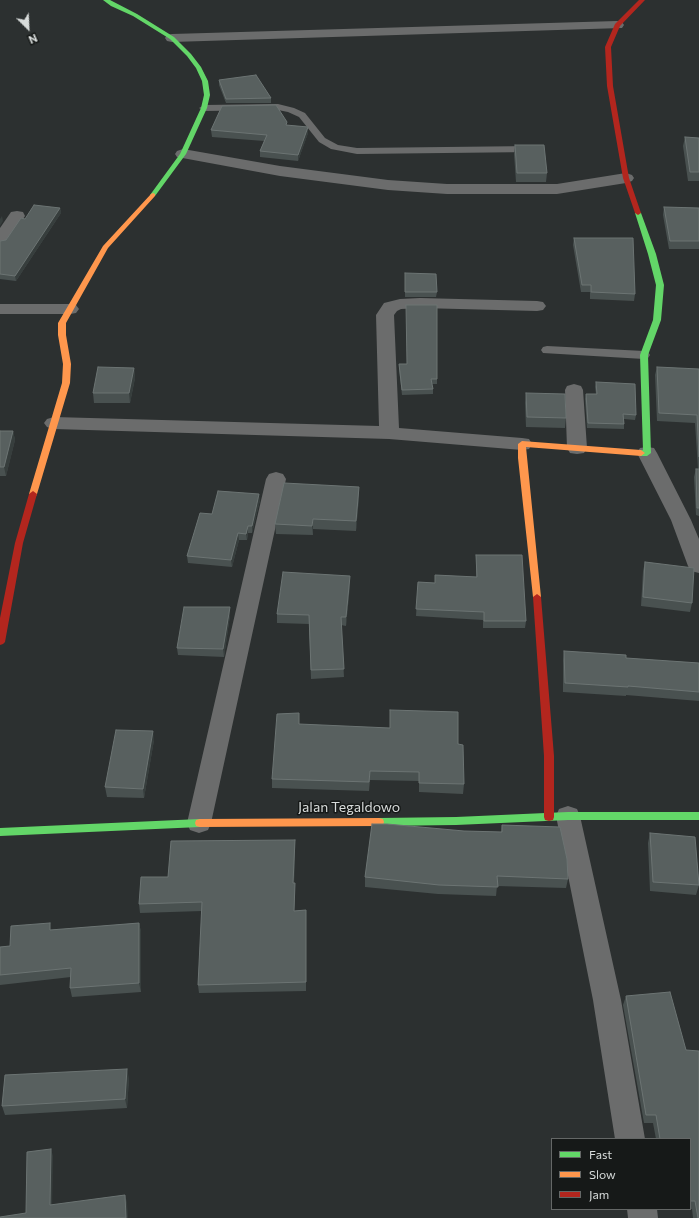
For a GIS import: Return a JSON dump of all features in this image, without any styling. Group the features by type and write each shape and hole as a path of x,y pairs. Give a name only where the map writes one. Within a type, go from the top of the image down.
{"street":[{"path":"0,642 19,543 66,383 68,364 62,335 62,323 105,247 155,193 183,154 204,108 207,95 205,81 199,68 189,55 172,38 135,15 113,5 106,0"},
{"path":"642,0 617,25 608,47 610,86 626,178 652,254 660,285 657,320 644,355 647,453 681,520 699,566"},
{"path":"172,38 617,25"},
{"path":"183,154 280,170 388,185 447,189 556,189 626,178"},
{"path":"0,240 17,216"},
{"path":"389,433 385,315 390,307 400,304 420,303 537,306"},
{"path":"0,309 70,309"},
{"path":"574,390 577,448"},
{"path":"54,423 389,433 647,453"},
{"path":"522,444 522,458 534,564 549,756 559,817 607,1000 630,1138"},
{"path":"199,823 276,479"},
{"name":"Jalan Tegaldowo","path":"0,832 199,823 456,821 559,817 699,816"}],"lane":[{"path":"204,108 278,107 291,110 302,115 322,140 335,147 357,151 542,149"},
{"path":"547,350 644,355"}],"building":[{"path":"256,75 271,98 226,99 219,80"},
{"path":"276,105 287,122 286,125 308,127 298,155 260,151 267,135 211,130 222,106"},
{"path":"685,137 699,138 699,172 690,172"},
{"path":"515,145 544,145 547,173 517,173"},
{"path":"34,205 60,208 15,276 0,274 0,241 6,240 21,218 25,219"},
{"path":"664,207 699,208 699,241 670,241"},
{"path":"574,238 633,238 635,294 591,292 591,285 582,285"},
{"path":"405,273 436,274 437,292 405,292"},
{"path":"406,305 437,305 437,379 431,379 433,389 402,390 399,364 407,364"},
{"path":"98,367 134,368 129,393 93,393"},
{"path":"657,367 699,369 699,457 697,415 659,413"},
{"path":"596,382 635,384 636,415 623,414 624,424 588,423 586,394 597,394"},
{"path":"526,393 565,394 566,418 527,417"},
{"path":"0,431 13,431 4,467 0,467"},
{"path":"696,469 699,469 699,508 697,508"},
{"path":"284,483 359,487 356,521 313,519 312,526 275,524"},
{"path":"218,491 259,494 252,526 248,526 246,534 238,533 231,560 187,556 200,513 212,514"},
{"path":"476,555 522,555 526,621 484,621 484,612 416,609 418,582 435,583 435,575 477,577"},
{"path":"645,562 694,568 692,603 643,597"},
{"path":"283,572 350,576 346,617 341,617 344,669 311,670 309,615 277,614"},
{"path":"184,607 230,607 223,649 177,648"},
{"path":"564,651 626,655 626,658 699,663 699,692 628,686 565,683"},
{"path":"390,710 458,712 458,744 463,745 464,784 419,783 419,772 370,771 369,782 272,779 277,714 299,713 299,724 390,728"},
{"path":"116,730 153,731 143,789 105,787"},
{"path":"372,824 464,831 502,832 502,825 560,827 567,859 568,879 497,876 498,887 439,885 365,877"},
{"path":"650,833 695,837 699,885 653,882"},
{"path":"295,840 293,883 295,883 294,911 306,910 306,982 198,985 202,902 139,904 141,877 168,877 171,841"},
{"path":"50,923 50,930 139,923 139,983 70,988 71,968 0,975 0,947 10,946 11,926"},
{"path":"670,992 686,1050 699,1051 699,1218 695,1201 691,1201 691,1138 660,1138 656,1115 646,1115 626,996"},
{"path":"127,1069 125,1099 2,1106 5,1075"},
{"path":"51,1149 50,1205 125,1195 126,1218 0,1218 26,1213 27,1152"}],"traffic: fast":[{"path":"106,0 113,5 135,15 172,38 189,55 199,68 205,81 207,95 204,108 183,154 153,195"},
{"path":"638,213 652,254 660,285 657,320 644,355 647,453 641,453"},
{"path":"379,822 456,821 568,816 699,816"},
{"path":"0,832 200,823"}],"traffic: slow":[{"path":"33,494 66,383 67,364 62,335 62,323 105,247 153,195"},
{"path":"537,597 522,458 522,444 641,453"},
{"path":"200,823 379,822"}],"traffic: jam":[{"path":"638,213 626,178 610,86 608,47 617,25 642,0"},
{"path":"0,642 19,543 33,494"},
{"path":"537,597 549,756 549,817"}]}
